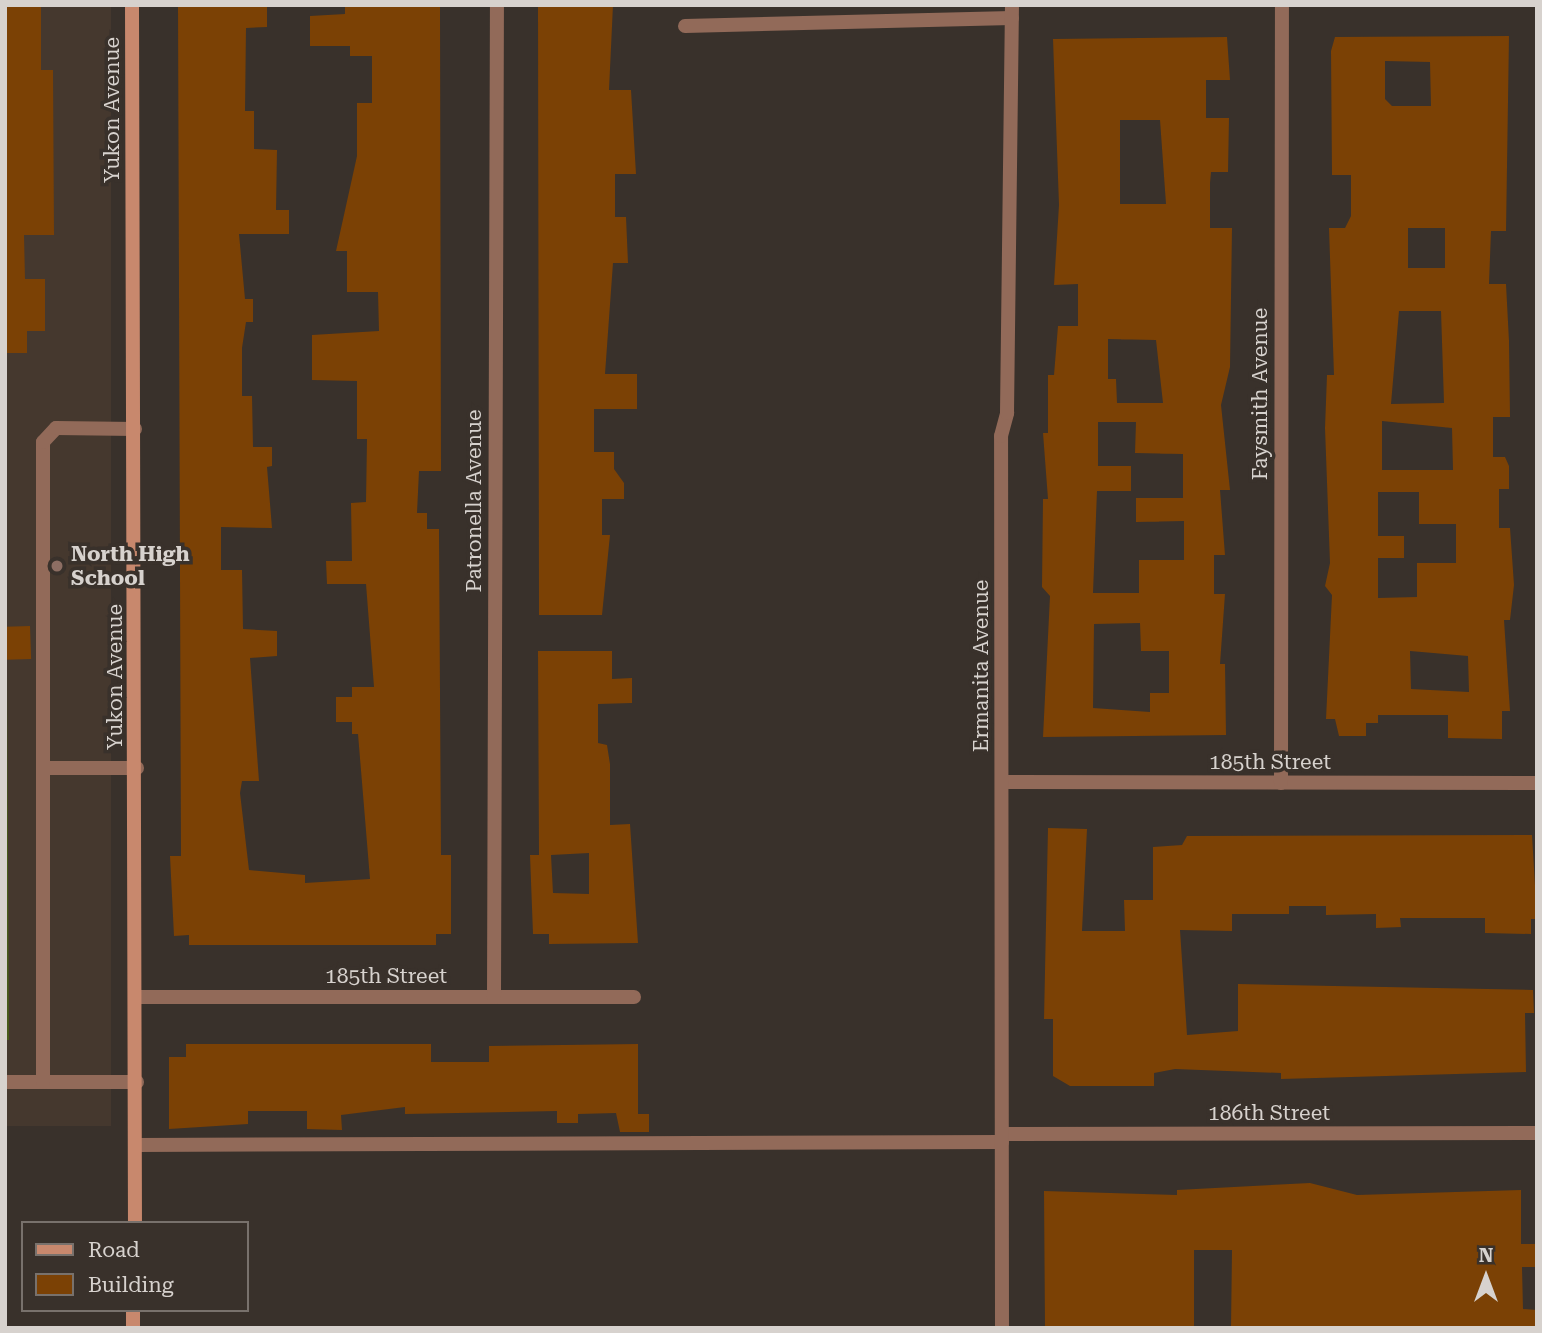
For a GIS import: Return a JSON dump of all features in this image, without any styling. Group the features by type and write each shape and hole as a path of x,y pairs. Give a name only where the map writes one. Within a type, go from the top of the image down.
{"street":[{"name":"Yukon Avenue","path":"132,5 138,997 135,1221"},
{"name":"Patronella Avenue","path":"494,997 497,5"},
{"name":"Faysmith Avenue","path":"1281,783 1282,5"},
{"path":"685,26 1012,11"},
{"name":"Ermanita Avenue","path":"1002,1328 1001,436 1007,413 1012,11"},
{"path":"43,1082 43,442 56,428 135,429"},
{"path":"43,768 137,768"},
{"name":"185th Street","path":"1002,782 1537,783"},
{"name":"185th Street","path":"138,997 634,997"},
{"path":"5,1082 137,1082"},
{"name":"186th Street","path":"136,1145 1537,1133"}],"shaded area":[{"name":"North High School","path":"5,5 111,5 111,1126 5,1126"}],"green space":[{"path":"7,673 9,1040 5,1040"}],"building":[{"path":"5,5 41,5 41,70 53,70 54,235 24,235 25,279 45,279 45,331 27,331 27,353 5,353"},
{"path":"178,5 267,5 267,27 246,28 245,111 254,111 254,149 277,150 276,210 289,210 289,234 239,234 245,299 253,299 253,322 246,322 242,348 242,396 252,396 253,447 272,447 272,466 267,467 272,528 221,527 221,570 242,570 243,629 277,631 277,656 250,658 259,781 242,781 240,793 249,870 305,875 305,883 370,879 358,734 352,734 352,722 336,722 336,697 352,697 352,687 374,687 366,584 327,584 326,561 352,561 351,503 366,502 367,439 357,439 357,381 312,380 312,335 379,331 378,292 347,292 347,251 336,251 357,156 357,103 372,103 372,56 350,56 350,46 310,46 310,16 345,14 345,5 440,5 441,471 419,471 417,513 427,513 427,529 439,529 441,855 451,855 451,934 436,934 436,945 189,945 189,935 174,936 170,856 181,856"},
{"path":"538,5 613,5 609,90 631,90 636,174 615,174 615,217 626,217 628,263 613,263 605,374 637,374 637,409 594,409 594,452 614,452 614,469 624,483 624,499 602,499 602,535 610,535 602,615 539,615"},
{"path":"1509,36 1506,231 1491,231 1489,284 1506,284 1509,341 1510,417 1493,417 1493,457 1505,457 1509,466 1509,489 1499,489 1499,528 1510,528 1514,585 1510,620 1504,620 1510,711 1502,711 1502,739 1448,738 1448,715 1378,715 1378,723 1366,723 1366,736 1339,736 1335,719 1326,719 1332,595 1325,586 1330,563 1325,428 1327,375 1334,375 1329,228 1345,228 1351,216 1351,175 1332,175 1331,51 1335,37","holes":["1385,61 1430,62 1431,106 1392,106 1385,99","1408,228 1445,228 1445,268 1408,268","1399,311 1441,311 1444,403 1391,404","1382,421 1452,428 1453,470 1382,470","1378,492 1419,492 1419,524 1456,524 1456,563 1417,563 1417,597 1378,598 1378,558 1404,558 1404,536 1378,536","1410,651 1468,656 1469,692 1411,689"]},
{"path":"1227,37 1230,80 1206,80 1206,118 1229,118 1228,172 1211,172 1210,183 1210,228 1232,228 1230,367 1221,405 1230,490 1220,490 1225,555 1214,555 1214,594 1225,594 1220,664 1225,664 1226,735 1043,737 1050,596 1042,587 1043,499 1048,499 1043,433 1048,433 1048,375 1054,375 1058,326 1078,326 1078,284 1054,285 1059,205 1053,39","holes":["1120,120 1160,120 1166,204 1120,204","1108,339 1156,340 1163,403 1117,403 1116,379 1108,379","1098,422 1136,422 1135,453 1183,454 1183,498 1136,498 1136,522 1184,521 1184,560 1139,560 1139,593 1093,593 1097,491 1131,491 1131,466 1098,466","1140,623 1141,651 1169,651 1169,693 1150,693 1150,712 1093,708 1094,624"]},
{"path":"30,626 31,659 6,660 5,627"},
{"path":"538,651 612,651 612,679 632,678 632,703 598,704 598,743 607,745 610,764 610,825 630,824 638,943 549,944 549,934 533,934 530,855 539,855","holes":["589,853 589,894 553,893 551,855"]},
{"path":"1048,828 1087,829 1082,931 1125,931 1124,900 1153,900 1153,847 1182,845 1187,836 1532,835 1537,919 1531,919 1531,934 1485,933 1485,918 1400,918 1401,927 1376,928 1376,914 1326,915 1326,906 1289,906 1289,914 1232,914 1232,931 1180,930 1187,1035 1238,1031 1238,984 1533,990 1534,1013 1525,1013 1526,1072 1281,1079 1281,1073 1175,1069 1154,1073 1154,1086 1070,1086 1053,1076 1053,1019 1044,1019"},
{"path":"186,1044 431,1044 431,1062 489,1062 489,1046 638,1044 638,1114 649,1114 649,1132 620,1132 616,1113 578,1114 578,1123 557,1123 557,1111 405,1114 405,1107 341,1115 342,1130 307,1129 307,1111 248,1111 248,1124 169,1129 169,1057 186,1057"},
{"path":"1310,1183 1357,1195 1521,1190 1521,1244 1537,1244 1537,1267 1522,1267 1523,1309 1537,1310 1537,1328 1231,1328 1232,1250 1194,1250 1194,1328 1045,1328 1044,1191 1177,1195 1177,1190"}],"place":[{"name":"North High School","path":"57,566"}]}
